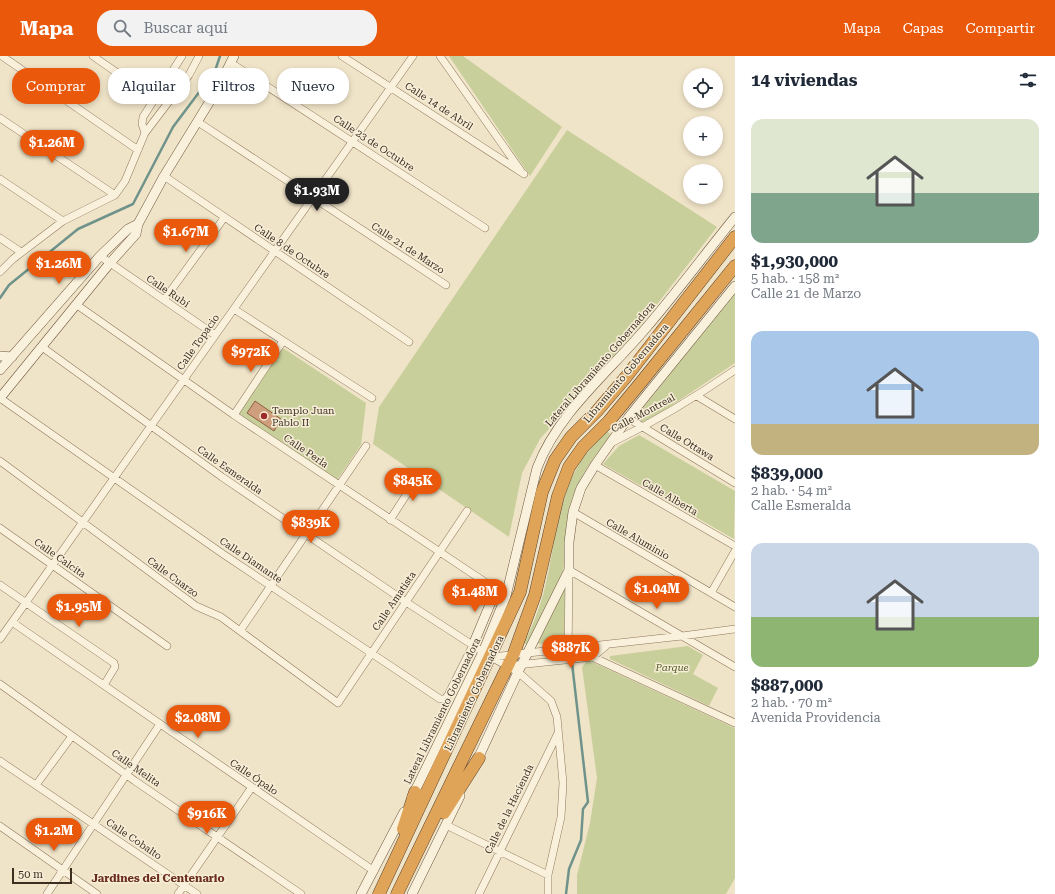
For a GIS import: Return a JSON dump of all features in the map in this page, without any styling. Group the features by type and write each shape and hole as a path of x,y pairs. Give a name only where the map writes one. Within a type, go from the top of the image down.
{"highway":[{"name":"Libramiento Gobernadora","path":"379,894 390,873 487,654 520,592 542,492 555,460 570,437 597,411 626,377 735,237"},
{"name":"Libramiento Gobernadora","path":"397,894 514,653 535,596 558,496 569,467 583,447 629,398 735,266"},
{"path":"412,863 479,758"},
{"path":"390,873 414,792"}],"street":[{"path":"93,56 110,68"},
{"path":"174,68 182,56"},
{"path":"0,272 21,252 63,222 115,195 125,181 145,133 188,75 199,56"},
{"name":"Calle 14 de Abril","path":"342,56 524,174 440,56"},
{"name":"Calle Topacio","path":"0,639 413,56"},
{"path":"2,58 138,150"},
{"path":"0,398 110,263 136,234 138,224 164,176 198,122 233,59"},
{"name":"Calle 23 de Octubre","path":"233,59 352,141 485,228"},
{"path":"145,133 142,124 143,117 152,104"},
{"path":"0,118 115,195"},
{"name":"Calle 21 de Marzo","path":"198,122 446,285"},
{"name":"Calle 8 de Octubre","path":"164,176 274,252 409,342"},
{"path":"0,179 63,222"},
{"name":"Lateral Libramiento Gobernadora","path":"362,894 487,654 506,596 537,468 545,448 558,428 646,328 735,217"},
{"path":"164,300 224,218"},
{"path":"0,370 100,256 128,229 138,224"},
{"path":"0,238 21,252"},
{"name":"Calle Rubí","path":"100,256 215,335"},
{"path":"613,442 628,418 735,286"},
{"name":"Calle Perla","path":"77,305 234,415 506,596"},
{"path":"234,309 372,398"},
{"path":"234,415 283,341"},
{"name":"Calle Esmeralda","path":"42,347 222,477 406,602 507,666 520,668 551,701 556,717 563,783 561,817 548,875 548,894"},
{"path":"0,356 12,357"},
{"name":"Calle Montreal","path":"568,660 570,648 569,542 572,512 581,488 595,465 613,442 698,396 735,370"},
{"path":"698,396 735,419"},
{"name":"Calle Diamante","path":"0,398 271,586 440,699 445,699 474,645"},
{"name":"Calle Ottawa","path":"628,418 735,483"},
{"path":"240,631 366,446"},
{"name":"Calle Cuarzo","path":"0,461 196,606 221,617 338,703"},
{"name":"Calle Alberta","path":"595,465 735,546"},
{"path":"390,520 419,475"},
{"name":"Calle Amatista","path":"338,703 467,511"},
{"name":"Calle Aluminio","path":"572,512 735,607"},
{"name":"Calle Calcita","path":"0,528 167,646"},
{"path":"712,594 735,552"},
{"path":"412,894 479,758 520,668 569,570 735,668"},
{"path":"0,586 114,663 115,667 104,685"},
{"path":"474,645 496,590"},
{"name":"Calle Ópalo","path":"12,622 374,871"},
{"path":"487,654 607,645 735,629"},
{"path":"520,668 593,657 607,645"},
{"path":"570,648 593,657 735,723"},
{"name":"Calle Melita","path":"0,684 126,774 301,894"},
{"path":"47,894 160,724"},
{"name":"Calle de la Hacienda","path":"478,894 558,733"},
{"path":"36,785 72,736"},
{"name":"Calle Cobalto","path":"0,761 197,894"},
{"path":"178,894 252,787"},
{"path":"446,825 548,875"},
{"path":"0,826 97,894"}],"green space":[{"path":"449,56 463,56 562,127 530,176"},
{"path":"567,130 717,227 641,325 540,439 522,473 509,537 373,444 379,407"},
{"path":"735,292 735,363 644,424 636,417"},
{"path":"283,348 366,403 361,445 337,480 238,414"},
{"path":"607,431 611,435 591,462 574,493 568,515 565,563 560,580 552,599 527,645 524,643 535,620 543,595 561,510 570,482 586,455"},
{"path":"639,435 735,491 734,539 603,464 619,446"},
{"path":"565,588 564,642 535,644"},
{"name":"Parque","path":"688,646 703,655 693,674 718,688 709,706 610,659 610,656"},
{"path":"588,660 735,728 735,878 726,894 577,894 577,875 590,823 597,778 582,667"}],"building":[{"name":"Templo Juan Pablo II","path":"255,401 281,419 274,431 247,413"}],"waterway":[{"path":"0,298 9,285 78,229 133,204 173,127 215,71 220,56"},
{"path":"566,894 569,869 581,840 583,809 588,802 572,663"}],"place":[{"name":"Templo Juan Pablo II","path":"264,416"}],"district":[{"name":"Jardines del Centenario","path":"158,878"}]}
